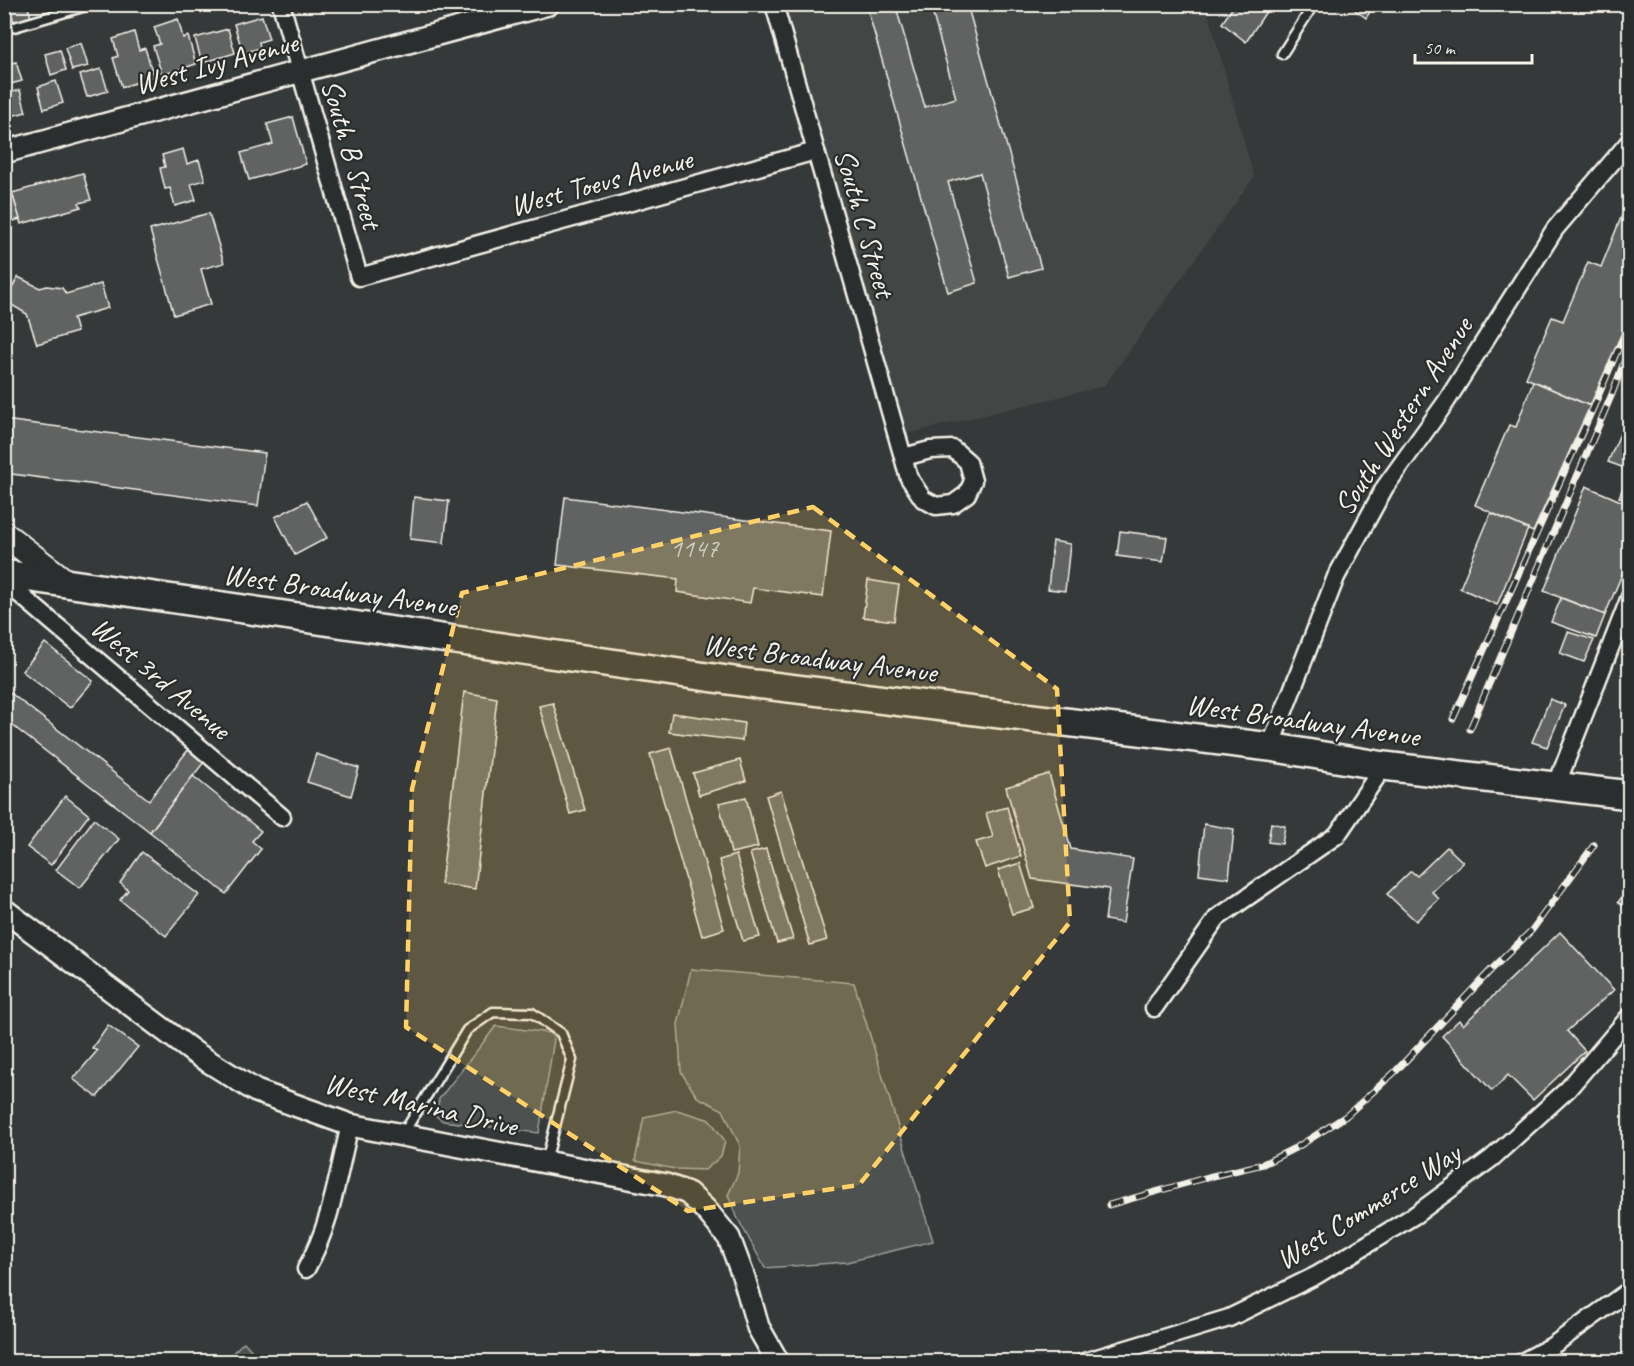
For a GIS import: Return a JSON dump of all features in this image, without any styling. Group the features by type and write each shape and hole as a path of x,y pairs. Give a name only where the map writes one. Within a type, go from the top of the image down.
{"main road":[{"path":"4,534 66,582"},
{"name":"West Broadway Avenue","path":"4,574 755,684 1270,747 1384,766 1629,795"}],"street":[{"name":"South B Street","path":"281,4 359,277 400,265"},
{"name":"West Ivy Avenue","path":"4,152 549,4"},
{"name":"South C Street","path":"774,4 904,457"},
{"name":"South Western Avenue","path":"1270,747 1336,577 1384,487 1446,402 1555,229 1629,141"},
{"name":"West Toevs Avenue","path":"400,265 816,151"},
{"name":"West 3rd Avenue","path":"4,581 282,817"},
{"path":"1556,786 1629,597"},
{"path":"1154,1008 1217,918 1337,835 1384,766"},
{"name":"West Marina Drive","path":"4,910 195,1053 256,1091 350,1125 666,1185 688,1193 706,1210 729,1238 744,1278 758,1328 778,1362"},
{"name":"West Commerce Way","path":"1084,1362 1229,1318 1317,1275 1415,1215 1492,1158 1568,1089 1629,1016"},
{"path":"306,1269 314,1256 330,1209 350,1125"},
{"path":"1522,1362 1552,1346 1629,1290"}],"lane":[{"path":"4,30 93,4"},
{"path":"1282,54 1314,4"},
{"path":"402,1136 467,1030 493,1012 532,1013 561,1033 572,1059 546,1162"}],"highlighted area":[{"path":"813,507 1057,689 1070,922 859,1185 688,1211 406,1027 412,789 462,593"}],"shaded area":[{"path":"774,5 1206,5 1254,177 1104,386 898,436"},
{"path":"691,969 854,983 933,1241 847,1262 765,1268 738,1219 728,1195 738,1173 740,1146 723,1110 697,1097 681,1072 678,1024"},
{"path":"496,1026 550,1033 554,1039 539,1133 443,1121 436,1116 439,1099"},
{"path":"677,1110 710,1120 725,1141 721,1156 705,1170 675,1169 635,1161 644,1117"},
{"path":"244,1342 261,1361 224,1361"}],"building":[{"path":"27,4 32,20 15,25 9,6"},
{"path":"866,4 895,4 925,107 956,98 930,4 967,4 1041,268 1009,277 980,173 948,182 977,283 948,292"},
{"path":"1235,4 1271,4 1246,42 1222,23"},
{"path":"1347,4 1375,4 1366,18"},
{"path":"262,16 269,39 259,42 260,48 243,53 234,24"},
{"path":"178,19 183,38 188,36 196,64 162,75 153,46 160,44 154,27"},
{"path":"228,29 235,53 202,63 195,38"},
{"path":"134,32 139,50 145,48 154,77 122,87 113,58 118,56 113,39"},
{"path":"81,43 88,66 72,70 65,48"},
{"path":"60,50 66,70 51,75 45,54"},
{"path":"16,62 22,81 7,85 4,65"},
{"path":"101,69 108,91 87,97 80,75"},
{"path":"56,81 63,103 44,109 38,87"},
{"path":"20,90 26,112 4,118 4,94"},
{"path":"293,117 306,164 249,180 241,153 273,144 267,124"},
{"path":"183,149 187,164 199,160 205,180 191,184 196,200 175,206 170,188 165,189 160,168 165,167 162,155"},
{"path":"83,173 91,200 79,203 81,207 21,224 12,193"},
{"path":"12,193 20,219 4,224 4,196"},
{"path":"1627,203 1630,204 1630,314 1590,406 1526,378 1552,317 1563,321 1588,262 1601,267"},
{"path":"209,213 224,263 201,269 211,304 174,315 150,230"},
{"path":"18,277 40,288 47,286 62,288 66,294 101,284 108,308 73,318 77,332 37,344 27,314 5,301"},
{"path":"1533,381 1590,406 1533,532 1475,505 1509,425 1516,427"},
{"path":"1630,410 1630,470 1608,462"},
{"path":"4,420 265,453 258,506 4,473"},
{"path":"1630,473 1630,501 1619,497"},
{"path":"1586,486 1630,505 1630,555 1605,615 1544,591"},
{"path":"414,497 449,501 444,543 410,539"},
{"path":"565,497 831,531 823,597 753,588 750,603 677,592 678,579 557,565"},
{"path":"307,501 327,538 295,555 275,517"},
{"path":"1491,513 1528,529 1497,605 1460,588"},
{"path":"1120,531 1167,537 1163,562 1117,556"},
{"path":"1053,541 1070,544 1065,591 1048,589"},
{"path":"868,580 899,585 894,621 863,617"},
{"path":"1561,598 1605,615 1596,638 1551,622"},
{"path":"1568,632 1594,640 1584,662 1560,653"},
{"path":"45,643 93,681 70,708 22,671"},
{"path":"4,688 149,800 188,750 204,762 150,832 4,719"},
{"path":"464,692 497,698 475,889 441,884"},
{"path":"1550,699 1565,705 1547,747 1532,742"},
{"path":"553,703 585,810 570,814 539,706"},
{"path":"672,713 744,723 742,741 669,732"},
{"path":"671,748 724,929 702,936 650,754"},
{"path":"316,754 359,768 351,796 307,782"},
{"path":"740,760 746,781 699,795 693,773"},
{"path":"1049,774 1071,849 1133,859 1123,923 1105,920 1109,889 1032,879 1006,787"},
{"path":"193,776 261,831 252,841 261,849 226,894 150,832"},
{"path":"781,791 827,940 810,945 766,796"},
{"path":"65,796 89,815 51,865 27,847"},
{"path":"746,797 758,847 731,853 719,803"},
{"path":"1007,807 1021,856 985,868 976,842 993,837 986,813"},
{"path":"94,819 119,839 80,888 56,870"},
{"path":"1271,823 1285,826 1282,844 1268,842"},
{"path":"1204,824 1234,829 1229,878 1199,874"},
{"path":"1447,847 1463,862 1432,892 1439,899 1416,921 1387,894 1411,871 1417,876"},
{"path":"766,849 793,939 777,943 750,853"},
{"path":"142,852 199,895 166,936 120,900 128,890 120,883"},
{"path":"736,855 760,937 743,941 719,860"},
{"path":"1020,863 1034,908 1012,914 998,870"},
{"path":"1630,887 1630,911 1618,902"},
{"path":"1560,932 1614,990 1567,1031 1585,1051 1533,1100 1508,1075 1492,1091 1442,1036 1459,1020 1463,1025"},
{"path":"108,1025 138,1047 97,1097 73,1079 97,1051 92,1048"}],"railway":[{"path":"1453,719 1630,321"},
{"path":"1470,729 1612,394 1630,346"},
{"path":"1109,1205 1263,1164 1299,1146 1346,1116 1396,1071 1532,930 1594,845"}]}
